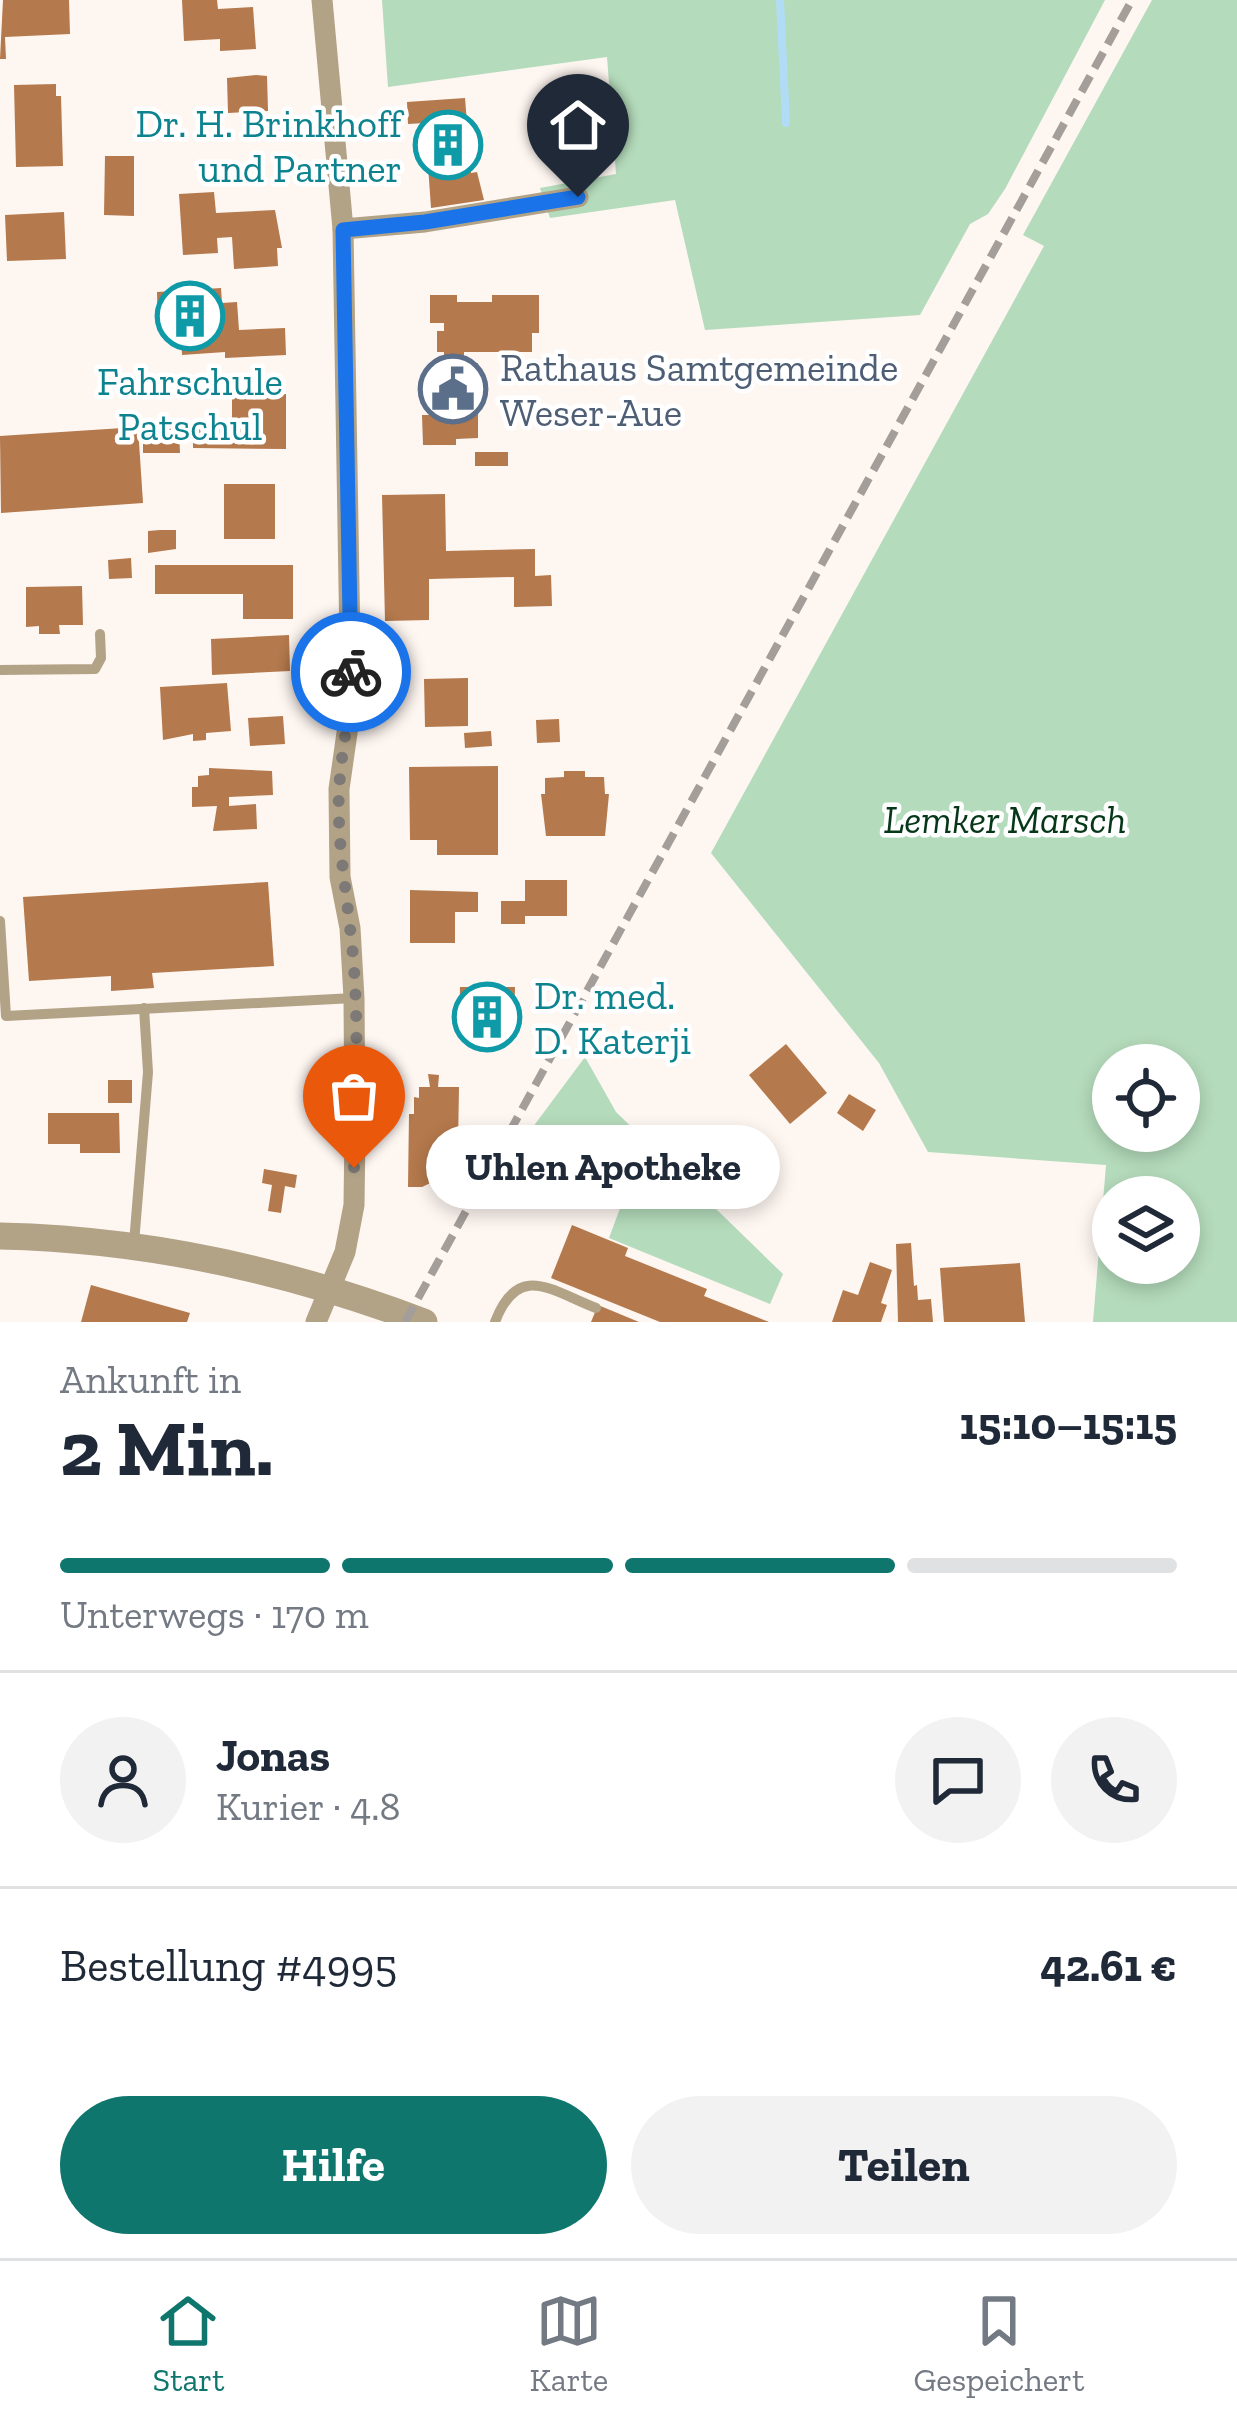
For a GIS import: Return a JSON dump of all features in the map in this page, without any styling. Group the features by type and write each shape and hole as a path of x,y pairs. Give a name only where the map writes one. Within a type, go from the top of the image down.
{"street":[{"path":"316,1322 345,1252 354,1205 354,998 350,928 340,877 339,789 351,705 343,230 322,0"},
{"path":"343,230 578,197"},
{"path":"0,1236 134,1243 259,1269 424,1322"}],"lane":[{"path":"0,670 94,669 101,658 100,634"},
{"path":"0,921 6,1016 354,998"},
{"path":"134,1243 148,1072 144,1008"},
{"path":"495,1322 505,1297 518,1287 537,1285 596,1308"}],"green space":[{"path":"382,0 1105,0 1005,189 988,214 970,224 920,315 705,330 675,200 550,218 540,188 616,174 607,57 388,87"},
{"name":"Lemker Marsch","path":"1152,0 1237,0 1237,1322 1093,1322 1096,1284 1200,1284 1200,1176 1105,1176 1106,1165 928,1152 879,1063 711,853 1044,246 1023,235"},
{"path":"585,1057 616,1112 783,1274 770,1304 609,1238 626,1192 518,1147"}],"building":[{"path":"3,0 69,0 70,34 5,37 6,59 0,59"},
{"path":"182,0 217,0 218,9 253,7 256,49 220,51 220,39 184,41"},
{"path":"267,76 268,111 228,113 227,78"},
{"path":"56,84 56,96 61,96 63,166 16,167 14,85"},
{"name":"Dr. H. Brinkhoff und Partner","path":"465,98 471,173 477,172 484,200 431,208 425,123 408,124 407,102"},
{"path":"105,156 134,156 134,216 104,215"},
{"path":"214,192 216,213 275,210 282,248 277,248 278,266 234,269 232,237 217,238 218,253 183,255 179,194"},
{"path":"64,212 66,259 7,261 5,215"},
{"name":"Fahrschule Patschul","path":"221,288 222,303 237,302 239,330 285,328 286,355 182,355 181,330 158,331 157,292"},
{"name":"Rathaus Samtgemeinde Weser-Aue","path":"430,295 457,295 457,302 492,302 492,295 539,295 539,333 532,333 532,352 464,352 464,364 478,363 478,438 456,439 456,445 423,445 422,415 429,415 429,364 444,364 444,352 437,352 437,331 444,331 444,323 430,323"},
{"path":"232,393 286,394 286,449 193,448 193,421 232,421"},
{"path":"179,426 180,453 143,453 143,427"},
{"path":"138,427 143,503 1,513 0,436"},
{"path":"475,452 508,452 508,466 475,466"},
{"path":"224,484 275,484 275,539 224,539"},
{"path":"445,494 446,551 535,549 535,576 551,575 552,606 514,607 514,577 429,579 429,620 385,621 382,495"},
{"path":"176,530 176,549 148,553 148,531"},
{"path":"131,558 132,578 109,579 108,560"},
{"path":"155,565 293,565 293,619 243,619 243,594 155,594"},
{"path":"82,586 83,625 59,625 60,634 39,634 39,626 26,627 26,587"},
{"path":"289,635 290,671 212,675 211,639"},
{"path":"468,678 468,726 425,727 424,679"},
{"path":"227,683 231,731 206,733 206,740 193,741 193,734 163,740 160,687"},
{"path":"283,716 285,744 250,746 248,718"},
{"path":"559,719 560,742 537,743 536,720"},
{"path":"491,731 492,746 465,748 464,733"},
{"path":"498,766 498,855 437,855 437,840 410,840 409,767"},
{"path":"209,768 272,771 273,795 229,797 229,806 256,804 257,829 213,831 217,806 192,807 192,787 198,787 198,776 209,775"},
{"path":"564,771 604,777 605,794 609,794 605,836 546,836 541,794 545,794 545,778 564,777"},
{"path":"525,880 567,880 567,916 525,916 525,924 501,924 501,901 525,901"},
{"path":"268,882 274,966 152,973 154,988 111,991 111,976 29,981 23,897"},
{"path":"410,890 478,892 478,912 455,912 455,943 410,943"},
{"name":"Dr. med. D. Katerji","path":"460,987 515,987 514,1036 459,1036"},
{"path":"786,1044 827,1093 790,1124 749,1075"},
{"path":"428,1074 439,1075 438,1087 459,1087 458,1146 443,1146 443,1155 451,1155 443,1177 422,1187 408,1187 409,1114 414,1114 419,1087 430,1087"},
{"path":"108,1080 132,1080 132,1103 108,1103"},
{"path":"849,1094 876,1110 863,1131 837,1113"},
{"path":"48,1113 119,1113 120,1153 80,1153 80,1144 48,1144"},
{"path":"264,1169 297,1175 295,1188 285,1186 281,1213 268,1211 272,1185 262,1183"},
{"path":"572,1225 628,1248 625,1256 707,1289 704,1296 769,1322 660,1322 551,1278"},
{"path":"911,1243 914,1286 918,1300 931,1299 933,1322 898,1322 896,1244"},
{"path":"870,1262 892,1270 881,1303 887,1305 881,1322 832,1322 843,1290 858,1295"},
{"path":"1020,1263 1025,1322 944,1322 940,1268"},
{"path":"91,1285 190,1313 187,1322 81,1322"},
{"path":"598,1305 639,1322 591,1322"}],"waterway":[{"path":"780,0 786,123"}],"railway":[{"path":"405,1322 1132,0"}],"way so far":[{"path":"351,672 339,789 340,877 350,928 354,998 354,1168"}],"place":[{"name":"Dr. H. Brinkhoff und Partner","path":"448,145"},
{"name":"Fahrschule Patschul","path":"190,316"},
{"name":"Rathaus Samtgemeinde Weser-Aue","path":"453,389"},
{"name":"Dr. med. D. Katerji","path":"487,1017"},
{"name":"Uhlen Apotheke","path":"354,1168"}],"route":[{"path":"351,672 343,230 578,197"}]}
